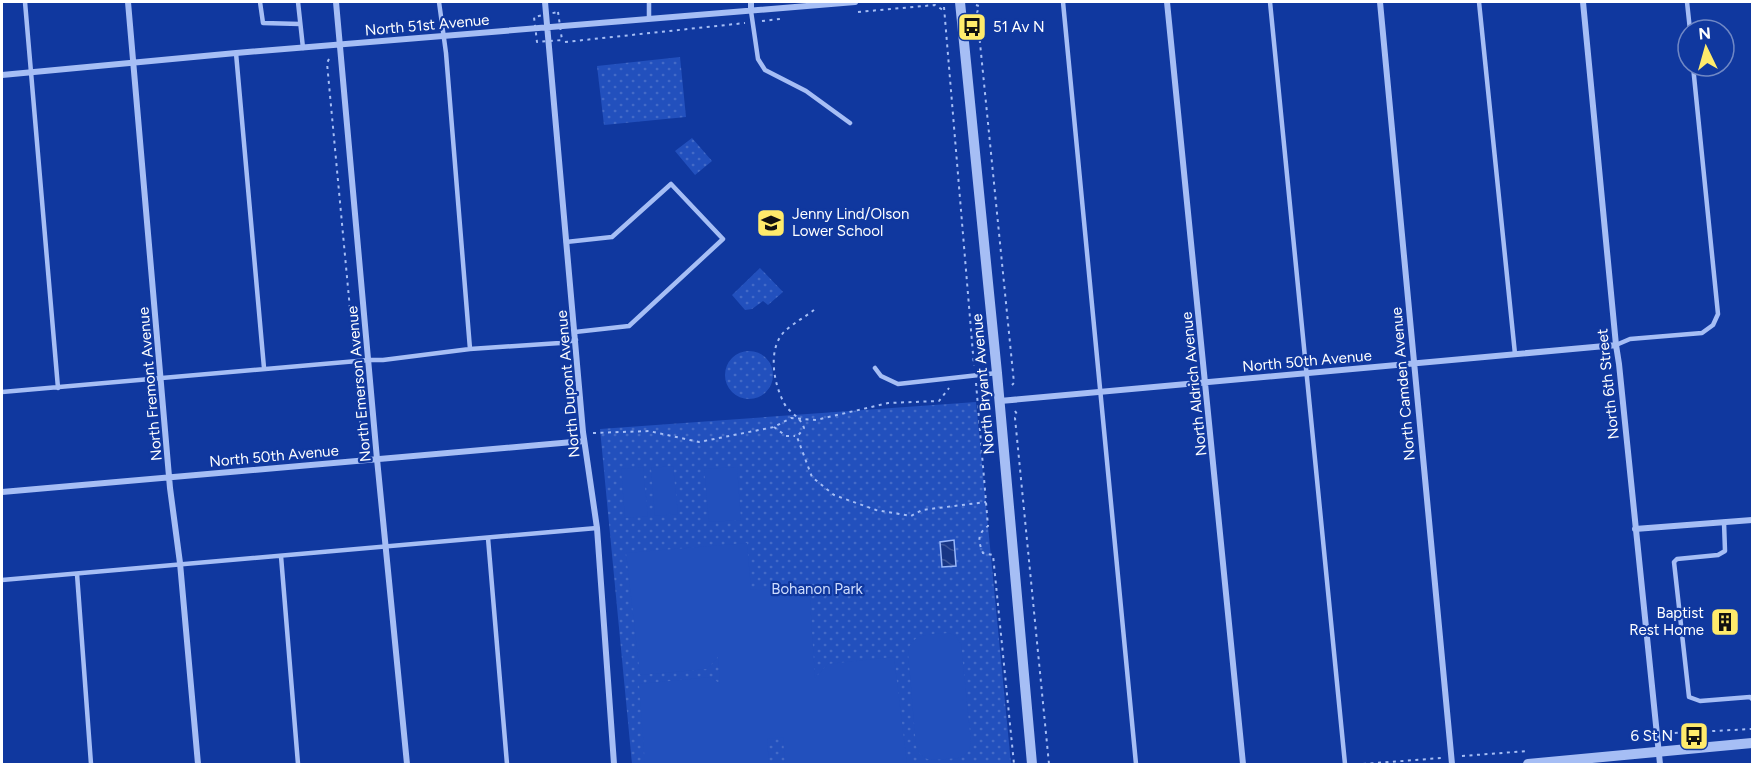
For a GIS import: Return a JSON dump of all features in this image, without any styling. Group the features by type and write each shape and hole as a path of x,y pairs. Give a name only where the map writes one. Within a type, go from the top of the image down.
{"street":[{"name":"North Fremont Avenue","path":"128,2 198,765"},
{"name":"North Emerson Avenue","path":"336,2 407,765"},
{"name":"North Dupont Avenue","path":"545,2 584,441 597,528 614,765"},
{"path":"751,2 751,10"},
{"name":"North 51st Avenue","path":"2,75 236,53 855,2"},
{"name":"North Bryant Avenue","path":"960,2 1000,401 1032,765"},
{"name":"North Aldrich Avenue","path":"1167,2 1244,765"},
{"name":"North Camden Avenue","path":"1380,2 1452,765"},
{"name":"North 6th Street","path":"1583,2 1660,765"},
{"name":"North 50th Avenue","path":"1000,401 1616,345"},
{"name":"North 50th Avenue","path":"2,492 584,441"},
{"path":"1635,529 1752,520"},
{"path":"1528,765 1752,743"}],"lane":[{"path":"25,2 58,388"},
{"path":"260,2 263,23 300,24"},
{"path":"298,2 303,48"},
{"path":"439,2 446,53 470,349"},
{"path":"649,2 649,20"},
{"path":"1063,2 1136,765"},
{"path":"1270,2 1345,765"},
{"path":"1479,2 1515,354"},
{"path":"1687,2 1689,18"},
{"path":"751,10 758,59 765,70 806,91 850,123"},
{"path":"236,53 264,368"},
{"path":"1616,345 1630,339 1702,333 1713,325 1718,314 1694,78"},
{"path":"566,242 612,237 671,184 723,238 629,326 575,332"},
{"path":"2,392 264,368 383,360 470,349 576,340"},
{"path":"874,368 881,376 898,384 997,373"},
{"path":"1724,522 1725,550 1718,555 1677,559 1674,562 1689,697 1700,701 1750,697 1752,699"},
{"path":"2,580 597,528"},
{"path":"488,538 507,765"},
{"path":"281,556 298,765"},
{"path":"76,574 91,765"}],"path":[{"path":"976,5 978,6 1014,383 1012,385"},
{"path":"944,9 988,526 981,531 978,542 983,553 993,555 1014,765"},
{"path":"329,59 327,63 363,455"},
{"path":"774,427 786,436 797,436 804,428 802,420 785,406 776,385 774,361 776,345 784,332 814,310"},
{"path":"967,386 976,384"},
{"path":"597,434 649,431 699,442 774,427 791,418 816,420 888,404 939,401 949,388 958,387"},
{"path":"1015,411 1049,765"},
{"path":"797,436 812,477 834,495 876,510 911,516 922,510 986,502"},
{"path":"1669,736 1674,733 1752,729"},
{"path":"1363,765 1439,758"}],"green space":[{"path":"680,57 686,117 604,125 597,66"},
{"path":"692,138 712,161 695,175 675,151"},
{"path":"760,268 783,292 768,305 763,301 752,309 745,310 732,295"},
{"path":"749,351 766,358 773,375 766,392 749,399 732,392 725,375 732,358"},
{"name":"Bohanon Park","path":"976,402 1011,764 632,764 600,429"},
{"path":"673,466 678,514 655,516 651,468"},
{"path":"643,467 648,516 625,518 621,469"},
{"path":"737,467 741,520 709,522 704,469"},
{"path":"747,543 751,590 809,584 815,678 828,664 894,657 907,764 785,764 783,737 767,739 769,764 645,764 639,684 711,677 720,684 718,657 707,669 640,675 626,553"},
{"path":"949,633 956,636 961,644 971,742 964,756 927,759 920,754 916,746 908,652 910,645 918,637"}],"water":[{"path":"954,540 956,566 942,567 940,542"}],"place":[{"name":"51 Av N","path":"972,27"},
{"name":"Jenny Lind/Olson Lower School","path":"771,223"},
{"name":"Baptist Rest Home","path":"1725,622"},
{"name":"6 St N","path":"1694,736"}]}
